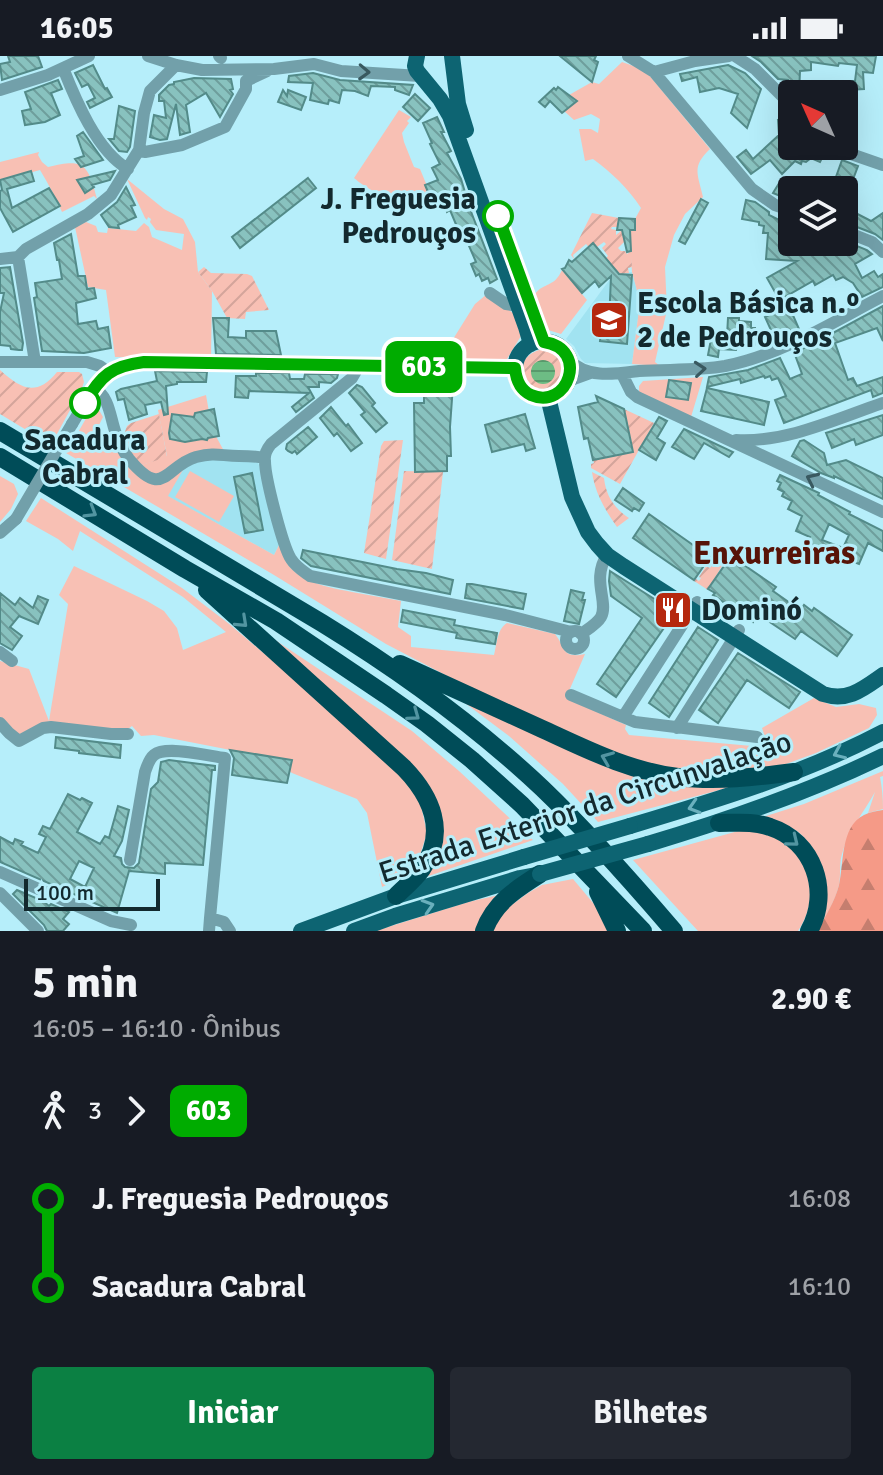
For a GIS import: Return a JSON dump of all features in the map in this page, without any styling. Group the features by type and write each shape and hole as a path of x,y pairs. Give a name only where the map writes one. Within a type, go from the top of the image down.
{"highway":[{"path":"0,431 358,645 445,707 531,778 600,846 674,931"},
{"path":"0,457 276,621 427,724 522,805 643,931"},
{"path":"185,569 404,768 427,796 434,816 432,847 422,869 396,896"},
{"path":"358,645 598,755 632,767 662,775 706,779 794,772"},
{"path":"719,823 769,826 803,849 815,870 819,896 809,931"},
{"path":"584,869 617,931"},
{"path":"484,931 490,916 507,896 540,874"}],"main road":[{"path":"417,56 415,66 450,116 519,306 537,343"},
{"path":"423,79 438,83 444,80 449,76 453,60"},
{"path":"453,60 461,116 537,343"},
{"path":"537,343 556,345 569,360 570,374 558,390 540,397 525,391 516,377 519,354 537,343"},
{"path":"558,390 572,497 588,532 607,555 822,684 838,688 852,685 883,668"},
{"path":"558,390 582,494 593,520 600,531 626,555 694,607"},
{"name":"Estrada Exterior da Circunvalação","path":"301,931 396,896 743,792 883,732"},
{"path":"354,931 492,886 719,823 815,788 883,756"}],"street":[{"path":"0,90 89,56"},
{"path":"148,56 202,70 219,60 274,69"},
{"path":"628,56 654,72 744,181 778,206"},
{"path":"654,72 693,59 732,56 755,69 778,92"},
{"path":"139,150 145,152 182,145 225,127 246,89 246,81 288,61 341,71 423,79"},
{"path":"0,259 18,257 26,249 88,214 118,188 139,150 146,101 156,84 176,65"},
{"path":"63,68 81,108 108,152 128,169"},
{"path":"858,156 883,165"},
{"path":"858,236 872,242 883,252"},
{"path":"18,257 35,362"},
{"path":"490,293 506,304 519,306"},
{"path":"569,360 590,373 703,370 749,360 795,341 883,296"},
{"path":"0,362 87,362 108,372"},
{"path":"0,533 16,519 94,388 108,372 120,366 144,362 515,368"},
{"path":"359,366 352,378 271,444 264,458 287,553 310,576 505,615 576,633 598,621 603,612 599,576 607,555"},
{"path":"558,390 590,373"},
{"path":"622,374 637,397 883,512"},
{"path":"94,388 111,412 113,428 124,452 142,471 155,479 168,476 188,460 215,453 264,458"},
{"path":"732,440 751,441 785,436 883,403"},
{"path":"623,717 694,607"},
{"path":"677,728 737,634"},
{"path":"0,652 12,661"},
{"path":"571,695 635,722 757,737"},
{"path":"0,723 19,741 51,727 128,734"},
{"path":"130,860 145,772 153,756 167,750 225,758 209,924 224,922 230,931"},
{"path":"0,872 111,921 131,925"},
{"path":"0,893 38,931"}],"shaded area":[{"path":"622,62 645,70 710,149 698,166 703,197 685,214 674,235 665,267 667,310 655,362 660,366 632,364 640,302 632,272 629,230 635,229 635,219 641,208 607,170 593,159 585,161 579,129 591,129 598,133 600,119 591,114 574,120 564,111 577,101 569,95 592,82 599,84"},
{"path":"399,110 411,117 402,133 404,142 432,198 416,205 391,200 354,178"},
{"path":"39,152 42,162 48,167 70,163 83,166 91,178 97,199 94,196 62,212 40,170 0,181 0,162"},
{"path":"127,179 164,209 183,219 195,242 198,272 212,291 211,359 115,357 106,290 88,287 75,227 86,222 96,226 98,232 107,233 108,228 136,231 144,223 152,237 182,250 184,234 156,230 151,219 145,218"},
{"path":"592,213 619,218 617,227 611,229 616,230 616,235 622,230 625,241 618,248 627,254 631,251 632,267 628,268 629,273 613,275 605,259 608,256 602,248 606,244 604,242 597,247 593,243 589,247 586,244 573,255 574,259 571,255"},
{"path":"204,267 211,273 252,276 269,310 246,312 245,319 227,318 198,272"},
{"path":"562,270 587,300 561,334 548,330 535,294 556,280"},
{"name":"Escola Básica n.º 2 de Pedrouços","path":"632,272 640,302 632,364 585,363 566,339 613,275"},
{"path":"487,294 513,313 521,336 507,359 501,362 440,360 475,304"},
{"path":"544,349 557,354 563,362 563,372 552,387 543,391 534,389 525,381 522,365 528,356"},
{"path":"543,360 554,367 555,372 548,383 543,384 532,377 531,372 538,361"},
{"path":"0,370 14,382 28,388 42,385 57,372 82,374 82,388 51,445 0,414"},
{"path":"703,377 691,417 639,392 643,381"},
{"path":"206,395 212,429 224,451 156,476 139,466 167,456 158,410"},
{"path":"95,403 103,417 99,425 101,434 105,439 115,441 150,479 188,461 168,496 274,555 280,543 289,565 317,584 401,601 398,627 411,636 411,647 494,655 499,633 507,623 555,634 568,654 585,654 566,698 626,725 629,735 768,746 762,728 814,698 836,707 859,704 876,708 877,715 869,728 816,753 786,764 735,773 684,772 612,754 476,691 386,644 66,453"},
{"path":"624,409 654,423 620,484 591,468 591,464 593,460 633,451"},
{"path":"159,414 167,457 139,466 123,437 127,426"},
{"path":"403,440 386,559 364,553 381,446 384,441"},
{"path":"214,455 258,462 280,543 274,555 167,496 188,461"},
{"path":"190,471 234,496 219,522 175,497"},
{"path":"404,471 443,472 432,569 392,560"},
{"path":"592,472 604,478 612,501 629,518 617,527 601,501"},
{"path":"0,476 14,484 18,494 0,522"},
{"path":"41,498 182,588 228,623 400,775 420,801 427,833 419,858 401,878 382,887 367,813 357,799 292,773 272,758 154,735 141,736 132,726 125,731 49,723 21,737 0,717 0,661 29,669 49,721 68,604 59,595 74,566 164,611 177,628 183,650 226,632 183,597 80,531 73,551 26,521"},
{"path":"720,554 726,559 708,590 691,579 693,577 699,581 706,566 710,568"},
{"path":"257,628 412,731 533,840 420,879 439,811"},
{"path":"449,691 593,760 731,787 598,822 563,784 509,736"},
{"path":"883,771 880,777 883,809 868,813 875,792 845,846 837,891 817,931 827,894 819,859 797,831 760,818 804,804"},
{"path":"742,830 779,840 793,850 803,863 811,895 798,931 698,931 633,860"},
{"path":"573,879 594,904 610,931 491,931 503,911 528,893 542,885"},
{"path":"499,895 478,931 375,931 468,902"}],"green space":[{"path":"883,810 883,931 817,931 837,891 844,847 851,828 864,815"}],"building":[{"path":"8,56 38,56 42,67 2,80 0,64 10,62"},
{"path":"560,56 596,56 594,60 598,62 592,82"},
{"path":"752,56 876,56 873,73 863,72 864,89 858,89 858,80 855,80 857,65 811,62 811,70 800,71 800,80 788,80 778,79"},
{"path":"93,65 112,97 90,108 87,102 95,98 88,84 82,87 75,73"},
{"path":"728,65 745,73 761,89 747,128 731,113 738,94 719,88 700,92 697,77 682,81 680,74"},
{"path":"313,73 340,80 413,85 409,95 395,90 395,87 371,86 368,96 342,90 339,103 329,100 328,104 310,100 313,83 288,82 289,76"},
{"path":"194,78 231,79 233,89 230,90 233,94 220,117 206,93 186,105 190,132 180,135 176,104 167,139 150,137 154,115 166,118 164,101 159,101 159,95 174,82"},
{"path":"58,80 62,89 51,93 60,115 45,122 25,125 22,111 31,109 25,92"},
{"path":"558,87 577,101 562,113 550,101 545,107 539,102"},
{"path":"283,90 287,96 288,90 306,97 301,110 278,102"},
{"path":"415,94 430,108 418,121 403,107"},
{"path":"119,106 135,111 127,152 119,151 109,139 114,139"},
{"path":"437,117 451,151 447,153 461,179 497,279 490,283 488,278 482,281 479,274 476,276 471,264 476,262 463,232 460,234 450,210 447,212 441,195 431,199 425,185 438,180 432,168 440,164 423,123"},
{"path":"83,132 103,160 81,167 75,159 84,156 77,136"},
{"path":"778,136 778,160 808,160 801,164 795,161 782,174 770,160 751,174 737,157 746,150 753,159"},
{"path":"842,160 858,166 854,176 836,176"},
{"path":"31,171 34,181 7,189 12,208 49,188 60,206 13,232 0,208 0,180"},
{"path":"115,171 110,180 92,185 94,187 85,193 77,180"},
{"path":"308,178 316,188 240,248 232,237"},
{"path":"126,187 135,205 131,206 136,217 118,225 119,228 109,227 101,215 117,202"},
{"path":"701,199 708,203 685,244 679,241"},
{"path":"746,200 755,202 778,220 778,256 858,256 858,246 867,250 872,254 855,264 862,278 874,271 878,277 883,274 883,287 862,297 853,283 843,277 836,280 833,275 815,285 813,281 785,297 799,329 775,339 765,317 784,308 767,278 797,261 766,259 768,233 763,233 764,226 742,219"},
{"path":"883,213 883,240 858,227 858,214 871,221"},
{"path":"619,218 635,219 635,230 630,230 631,251 627,252 622,230 617,230"},
{"path":"71,234 78,276 85,276 87,289 94,288 96,298 76,303 78,324 96,321 98,329 108,327 111,348 84,353 42,351 34,298 37,297 35,283 62,279 54,243"},
{"path":"593,243 619,274 632,275 627,344 600,341 602,322 609,323 611,276 599,287 595,281 582,293 562,269"},
{"path":"10,267 22,350 0,345 0,312 4,293 0,293 0,268"},
{"path":"883,306 883,341 877,328 835,343 848,380 853,378 857,386 883,377 883,393 873,397 871,390 784,423 775,400 786,396 778,378 772,380 770,376 764,376 741,383 740,379 707,387 709,377 748,370 780,358 790,379 802,374 794,352 832,337 831,334"},
{"path":"213,318 229,318 228,337 246,338 246,331 276,331 281,355 216,354"},
{"path":"728,318 751,322 751,328 755,328 754,347 719,349 718,357 708,355 712,334 727,336"},
{"path":"155,371 207,372 206,382 177,382 166,386 168,414 164,415 161,402 145,405 147,414 129,420 124,399 118,400 116,392 157,381"},
{"path":"256,373 289,373 290,379 304,379 305,374 338,374 331,383 319,382 319,387 308,387 314,398 296,412 292,407 309,393 249,391 248,398 235,397 236,376 256,376"},
{"path":"669,380 691,383 688,400 666,397"},
{"path":"357,385 375,403 372,406 387,423 376,432 361,415 365,412 349,393"},
{"path":"424,385 453,385 451,456 447,456 447,471 415,472 414,403 424,403"},
{"path":"707,388 769,402 764,425 701,411"},
{"path":"596,396 624,409 633,452 593,460 588,438 584,439 578,407 598,402"},
{"path":"331,407 362,443 351,451 320,418"},
{"path":"214,409 219,436 185,442 170,439 172,414 194,417 195,413"},
{"path":"525,414 535,448 526,451 524,444 492,452 485,425"},
{"path":"883,415 883,435 856,445 854,439 832,448 826,433"},
{"path":"659,417 667,421 657,438 665,443 656,460 639,450"},
{"path":"308,427 317,437 297,454 288,451 287,444"},
{"path":"684,429 733,452 729,457 704,443 694,459 672,447"},
{"path":"804,440 824,453 827,465 846,460 883,478 883,499 821,473 792,456 800,441"},
{"path":"252,473 263,530 245,533 234,477"},
{"path":"780,475 819,493 849,514 883,531 883,551 868,543 859,564 807,544 810,537 796,531 802,516 788,509 792,501 782,496 784,492 778,489 781,483 777,481","holes":["829,524 849,535 843,548 822,540"]},
{"path":"623,488 644,503 639,511 634,508 632,511 615,500"},
{"path":"649,514 710,557 694,580 633,538"},
{"path":"303,550 453,580 450,594 311,566 301,558"},
{"path":"731,556 776,587 773,591 800,610 804,605 812,611 814,608 852,635 837,656 801,631 795,639 758,614 753,622 713,595 715,593 708,589"},
{"path":"610,571 675,612 616,697 597,684 642,618 611,596"},
{"path":"467,584 526,594 523,609 465,598"},
{"path":"571,590 584,593 579,624 564,621"},
{"path":"0,593 15,605 20,598 33,608 38,596 48,600 38,624 19,616 10,627 22,636 12,650 0,643"},
{"path":"403,610 455,620 454,625 497,633 495,644 456,638 457,633 401,622"},
{"path":"698,627 718,640 669,717 649,703"},
{"path":"738,653 800,692 789,708 747,680 718,723 699,710"},
{"path":"56,737 121,745 120,758 55,748"},
{"path":"230,750 292,760 287,783 232,775 234,758"},
{"path":"169,760 215,766 212,770 203,865 165,863 165,874 129,871 117,913 0,862 0,837 13,844 15,839 23,842 21,845 38,853 46,837 39,834 43,826 50,829 68,794 92,803 77,832 100,844 105,836 109,838 118,806 129,810 122,841 114,856 121,858 125,867 134,868 139,863 151,789 158,782 161,762","holes":["79,861 94,868 85,887 70,879"]},
{"path":"17,890 69,912 63,919 69,924 63,931 47,931 13,894"}],"bus line":[{"name":"603","path":"85,403 97,382 108,372 120,366 144,362 515,368 519,384 525,391 540,397 553,395 562,390 568,381 569,360 556,345 544,342 498,216"}],"place":[{"name":"J. Freguesia Pedrouços","path":"498,216"},
{"name":"Escola Básica n.º 2 de Pedrouços","path":"609,320"},
{"name":"Sacadura Cabral","path":"85,403"},
{"name":"Dominó","path":"673,610"}],"district":[{"name":"Enxurreiras","path":"774,553"}]}
